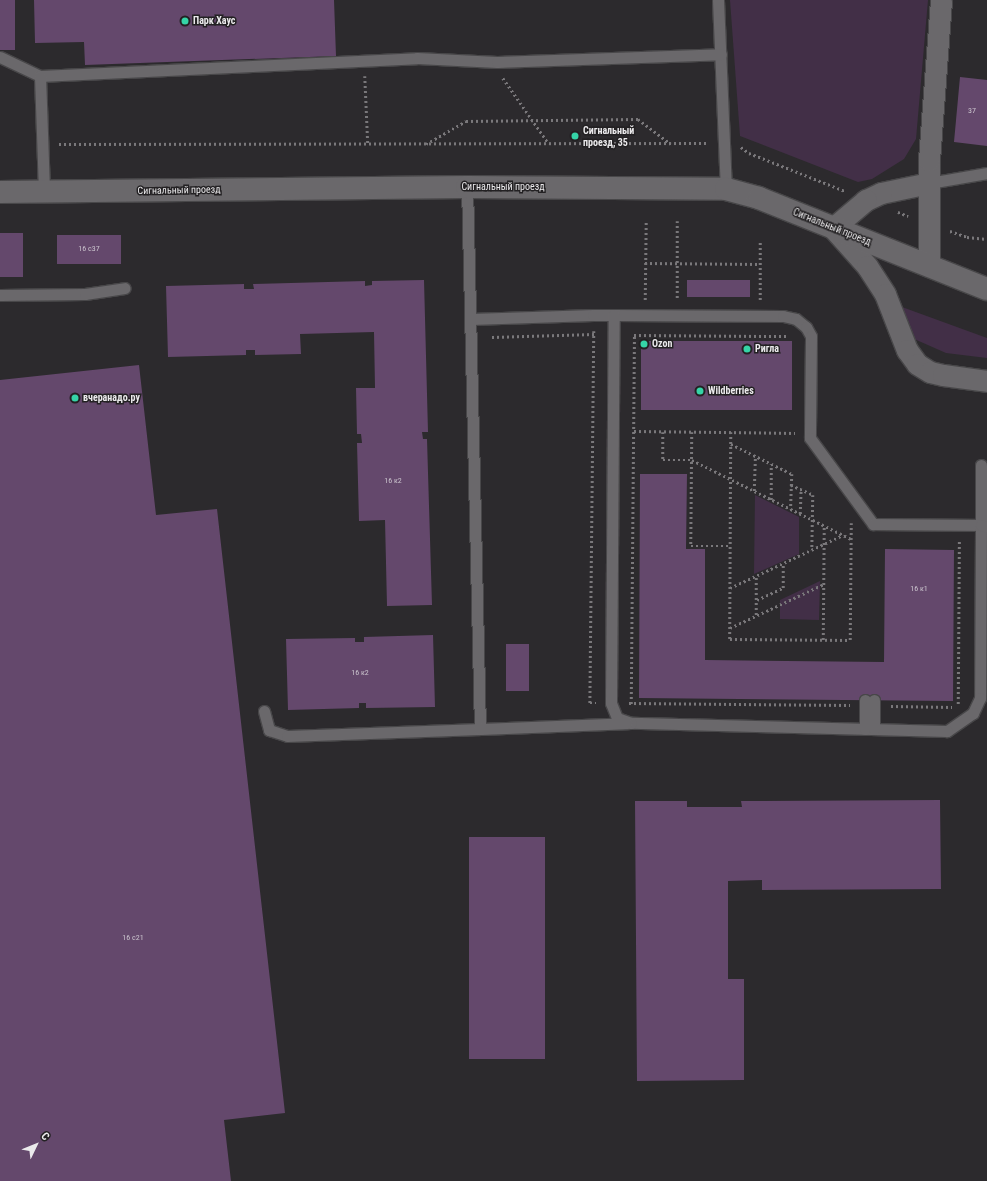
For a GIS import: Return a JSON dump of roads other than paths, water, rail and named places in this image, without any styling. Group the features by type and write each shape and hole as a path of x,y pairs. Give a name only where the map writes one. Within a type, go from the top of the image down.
{"main road":[{"name":"Сигнальный проезд","path":"0,192 467,187 726,189 759,198 987,289"}],"street":[{"path":"930,266 929,183 941,0"},
{"path":"929,183 881,193 866,200 833,228 868,266 885,294 907,350 917,364 930,372 942,375 987,381"}],"lane":[{"path":"718,0 726,189"},
{"path":"0,57 40,76 417,58 497,62 721,54"},
{"path":"40,76 44,191"},
{"path":"929,183 987,173"},
{"path":"467,187 480,729"},
{"path":"0,295 85,294 125,288"},
{"path":"471,319 593,315 760,316 796,319 806,328 811,336 810,438 873,524 984,526"},
{"path":"614,315 611,703 617,718 631,723"},
{"path":"264,711 269,730 287,736 631,723 947,731 973,713 980,698 984,526 981,465"},
{"path":"869,729 870,703"}],"place":[{"name":"Парк Хаус","path":"185,21"},
{"name":"Сигнальный проезд, 35","path":"575,136"},
{"name":"Ozon","path":"644,344"},
{"name":"Ригла","path":"747,349"},
{"name":"Wildberries","path":"700,391"},
{"name":"вчеранадо.ру","path":"75,398"}]}
